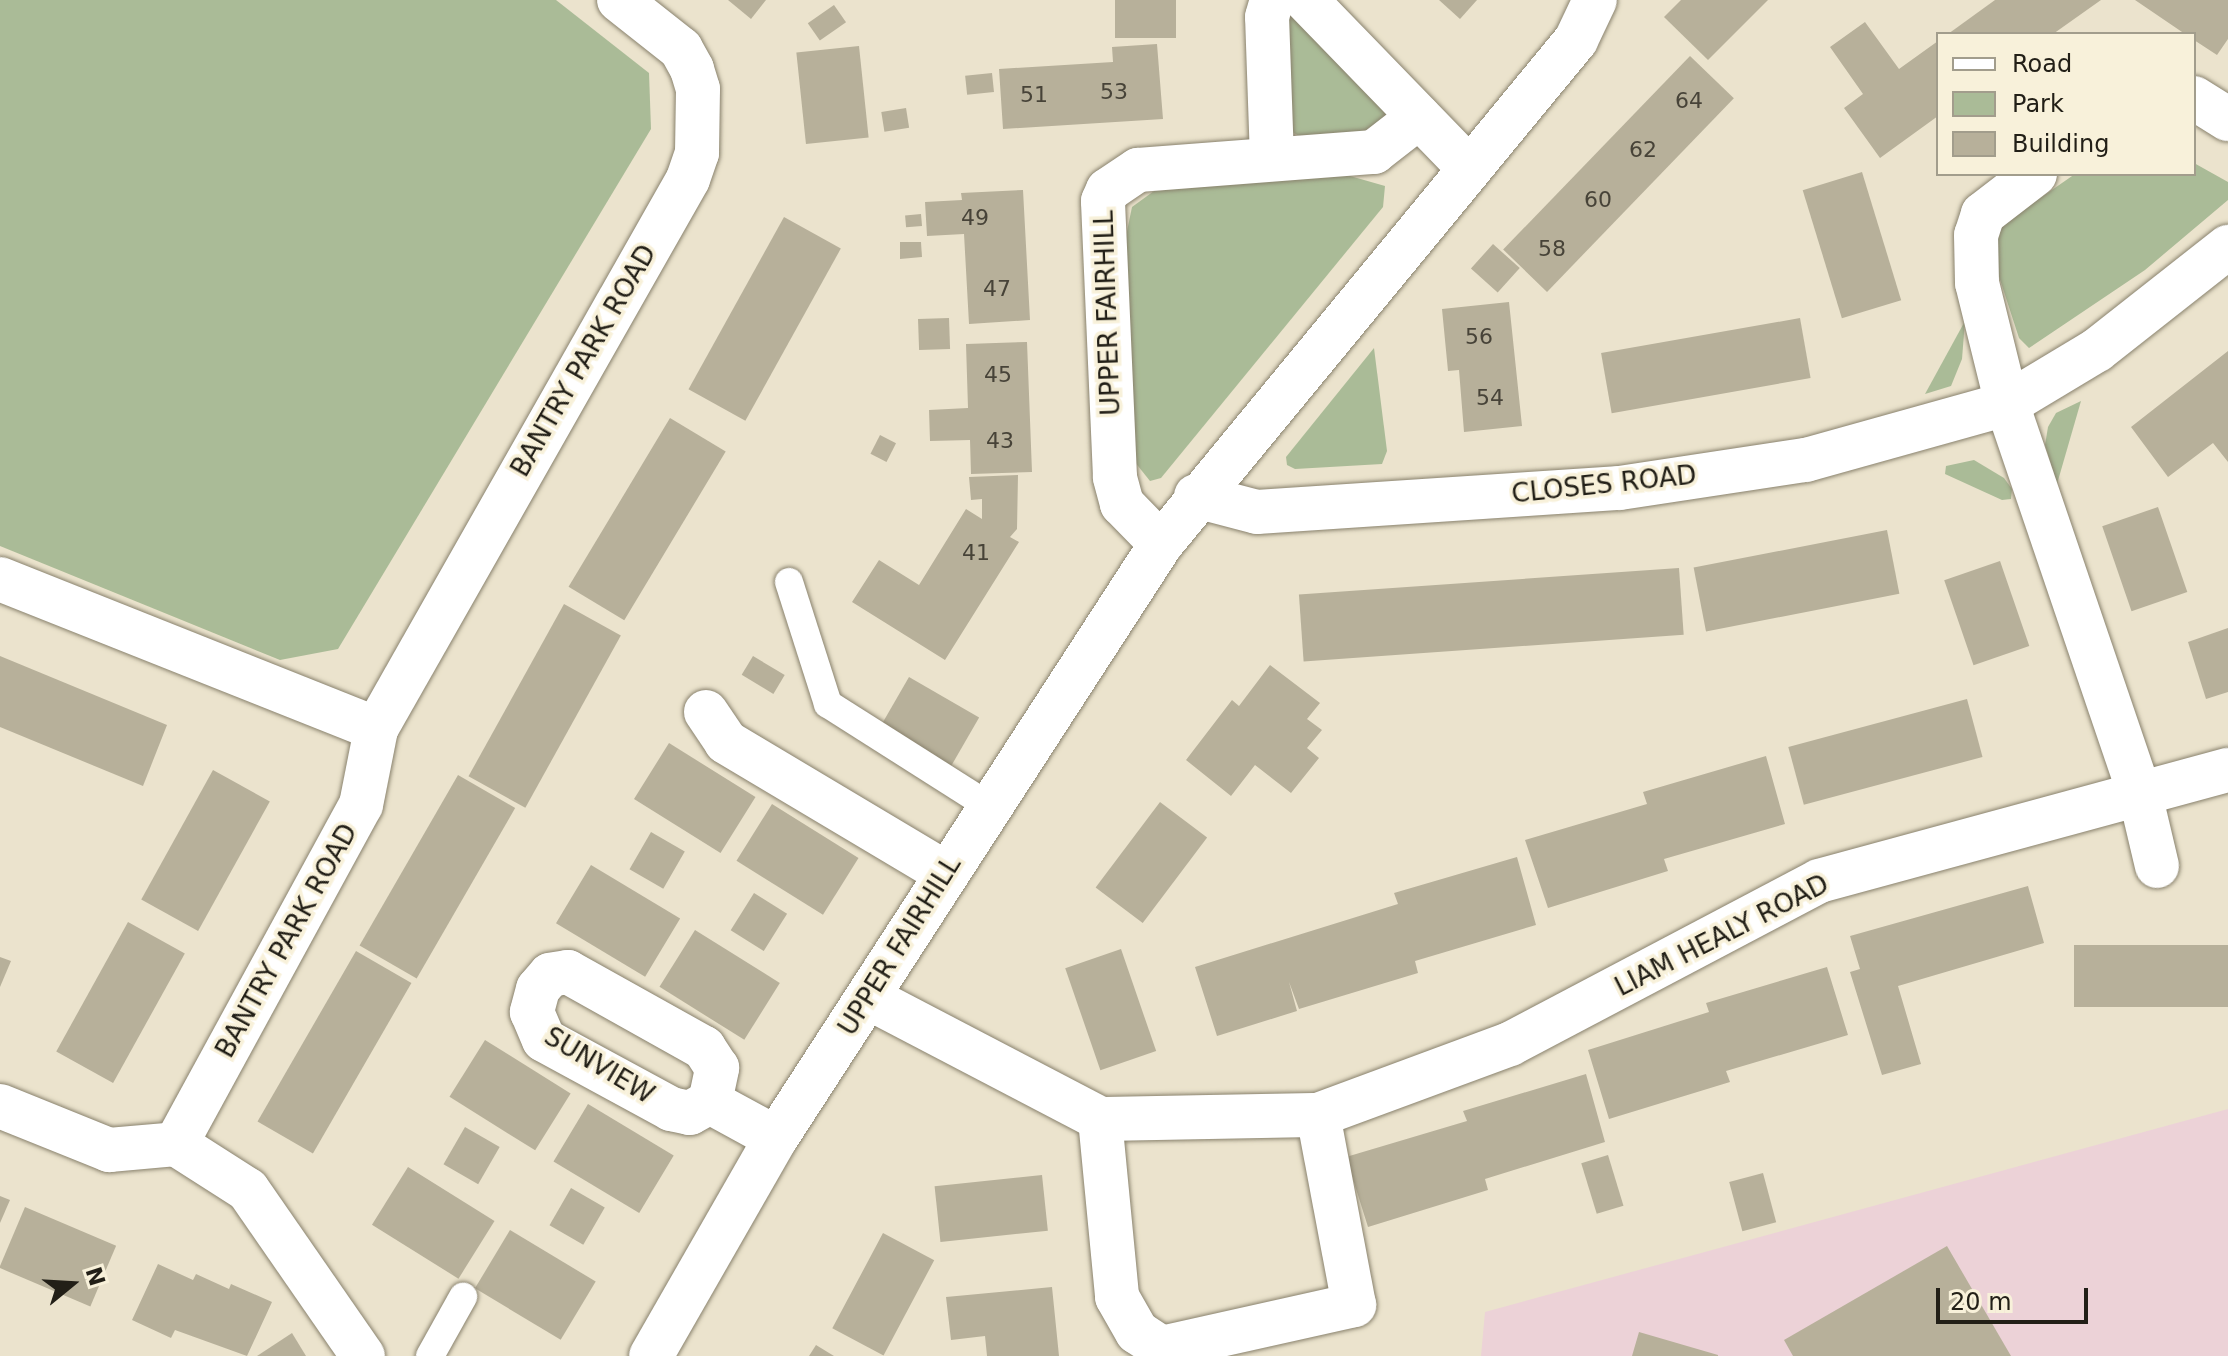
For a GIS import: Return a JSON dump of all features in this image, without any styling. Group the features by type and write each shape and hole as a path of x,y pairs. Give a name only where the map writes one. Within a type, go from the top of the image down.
{"street":[{"name":"BANTRY PARK ROAD","path":"176,1144 361,805 376,729 688,179 697,153 698,89 692,69 681,49 619,0"},
{"path":"1272,0 1267,17 1272,159"},
{"path":"1306,0 1469,168"},
{"name":"UPPER FAIRHILL","path":"651,1356 776,1138 1161,544 1196,496 1576,40 1595,0"},
{"path":"2196,99 2228,119"},
{"name":"UPPER FAIRHILL","path":"1161,544 1122,504 1115,477 1103,201 1118,180 1138,170 1374,152 1419,117"},
{"path":"2032,176 1983,214 1976,235 1977,283 2007,404 2140,794 2157,866"},
{"name":"CLOSES ROAD","path":"1196,496 1257,512 1620,488 1806,460 2007,404 2097,350 2228,247"},
{"path":"0,579 376,729"},
{"path":"706,712 726,742 946,873"},
{"name":"LIAM HEALY ROAD","path":"869,998 1100,1119 1318,1115 1510,1044 1819,881 2228,770"},
{"path":"710,1102 776,1138"},
{"path":"0,1106 109,1150 176,1144 248,1190 363,1356"},
{"path":"1100,1119 1117,1297 1137,1332 1162,1348 1354,1305 1318,1115"}],"lane":[{"path":"789,582 828,704 990,807"},
{"path":"430,1356 463,1297"}],"shaded area":[{"path":"2228,1109 2228,1356 1481,1356 1485,1312"}],"green space":[{"path":"0,0 556,0 649,73 651,129 338,649 280,660 0,546"},
{"path":"1294,15 1304,17 1391,119 1374,132 1307,140 1290,131 1286,20"},
{"path":"2196,164 2228,182 2228,200 2145,270 2029,348 2019,338 1993,258 2001,225 2072,176 2196,176"},
{"path":"1343,174 1385,186 1383,207 1161,478 1150,481 1134,461 1125,241 1132,207 1154,191"},
{"path":"1965,321 1962,359 1951,386 1925,394"},
{"path":"1374,348 1387,451 1382,464 1295,469 1287,465 1286,457"},
{"path":"2081,401 2057,484 2045,445 2048,427 2056,413"},
{"path":"1974,460 2004,478 2012,489 2011,499 2002,500 1945,474 1946,466"}],"building":[{"path":"728,0 766,0 751,19"},
{"path":"1115,0 1176,0 1176,38 1115,38"},
{"path":"1439,0 1477,0 1460,19"},
{"path":"1681,0 1768,0 1708,60 1664,17"},
{"path":"1995,0 2101,0 2056,32 1951,32"},
{"path":"2135,0 2228,0 2228,39 2217,55 2196,41 2196,32 2182,32"},
{"path":"834,5 846,22 820,41 808,23"},
{"path":"1865,22 1899,69 1936,42 1936,117 1880,158 1844,108 1863,94 1830,47"},
{"path":"1157,44 1163,119 1003,129 999,69 1113,62 1112,47"},
{"path":"859,46 869,137 806,144 796,53"},
{"path":"1690,56 1734,98 1547,292 1503,250"},
{"path":"992,73 994,92 967,95 965,76"},
{"path":"906,108 909,128 884,132 881,112"},
{"path":"1862,172 1901,300 1842,318 1803,190"},
{"path":"1023,190 1030,320 969,324 964,234 927,236 925,202 962,200 961,193"},
{"path":"921,214 922,226 906,227 905,215"},
{"path":"784,217 841,249 745,421 688,389"},
{"path":"900,242 921,242 922,257 900,259"},
{"path":"1493,244 1520,268 1498,293 1471,269"},
{"path":"1509,302 1522,426 1464,432 1459,370 1448,371 1442,309"},
{"path":"949,318 950,349 919,350 918,319"},
{"path":"1800,318 1811,378 1612,413 1601,353"},
{"path":"1027,342 1032,472 971,474 970,440 930,441 929,410 968,408 966,344"},
{"path":"2228,351 2228,462 2213,443 2168,477 2131,427"},
{"path":"670,418 726,451 624,620 569,587"},
{"path":"880,435 896,443 887,462 870,454"},
{"path":"1018,475 1017,529 1010,537 1019,542 945,660 852,602 879,560 919,585 966,509 982,519 982,499 971,500 969,477"},
{"path":"2158,507 2187,592 2132,611 2102,526"},
{"path":"1887,530 1899,594 1706,631 1694,568"},
{"path":"2000,561 2029,646 1974,665 1944,580"},
{"path":"1679,568 1684,635 1304,661 1299,595"},
{"path":"564,604 621,636 525,808 468,776"},
{"path":"2228,628 2228,692 2206,699 2188,642"},
{"path":"0,656 167,725 143,786 0,727"},
{"path":"753,656 785,675 773,694 742,675"},
{"path":"1270,665 1320,703 1307,719 1322,730 1307,748 1319,758 1291,793 1255,765 1231,796 1186,760 1232,700 1239,706"},
{"path":"909,677 979,718 951,766 881,725"},
{"path":"1967,699 1983,757 1804,805 1788,747"},
{"path":"669,743 756,797 721,853 634,799"},
{"path":"1766,756 1785,824 1664,859 1668,871 1548,908 1525,840 1647,804 1643,792"},
{"path":"213,770 270,802 198,931 141,899"},
{"path":"458,775 515,808 417,979 360,946"},
{"path":"1160,802 1207,838 1143,923 1096,887"},
{"path":"772,804 859,858 823,915 736,861"},
{"path":"651,832 685,852 663,889 630,869"},
{"path":"1517,857 1536,925 1415,961 1418,973 1299,1009 1289,982 1297,1011 1217,1036 1195,967 1398,904 1394,893"},
{"path":"591,865 680,919 645,977 556,923"},
{"path":"2028,886 2044,943 1898,986 1921,1064 1882,1075 1850,972 1860,969 1850,936"},
{"path":"754,893 787,914 764,951 731,930"},
{"path":"128,922 185,954 113,1083 56,1051"},
{"path":"695,930 780,983 744,1040 659,987"},
{"path":"2074,945 2228,945 2228,1007 2074,1007"},
{"path":"1121,949 1156,1051 1100,1070 1065,968"},
{"path":"356,951 411,983 313,1154 258,1122"},
{"path":"0,957 11,961 0,987"},
{"path":"1827,967 1848,1035 1726,1071 1730,1082 1609,1119 1588,1050 1709,1012 1706,1003"},
{"path":"485,1040 571,1094 535,1150 449,1097"},
{"path":"1586,1074 1605,1142 1485,1179 1488,1190 1368,1227 1346,1157 1467,1121 1463,1111"},
{"path":"588,1104 674,1156 639,1213 553,1161"},
{"path":"465,1127 500,1147 478,1184 443,1164"},
{"path":"1608,1155 1623,1206 1597,1214 1581,1163"},
{"path":"408,1167 495,1221 458,1279 372,1225"},
{"path":"1763,1173 1776,1222 1742,1231 1729,1182"},
{"path":"1042,1175 1048,1231 940,1242 935,1186"},
{"path":"571,1188 605,1208 583,1245 550,1225"},
{"path":"0,1196 10,1200 0,1223"},
{"path":"25,1207 116,1246 90,1306 0,1268"},
{"path":"510,1230 596,1282 561,1340 475,1288"},
{"path":"883,1233 934,1260 884,1356 832,1328"},
{"path":"1947,1246 2011,1356 1793,1356 1784,1340"},
{"path":"158,1264 193,1280 196,1274 229,1289 231,1284 272,1302 247,1356 175,1330 171,1338 132,1320"},
{"path":"1052,1287 1059,1356 987,1356 985,1336 951,1340 946,1297"},
{"path":"1639,1332 1718,1355 1718,1356 1632,1356"},
{"path":"292,1333 306,1356 257,1356"},
{"path":"816,1345 834,1356 809,1356"}]}
